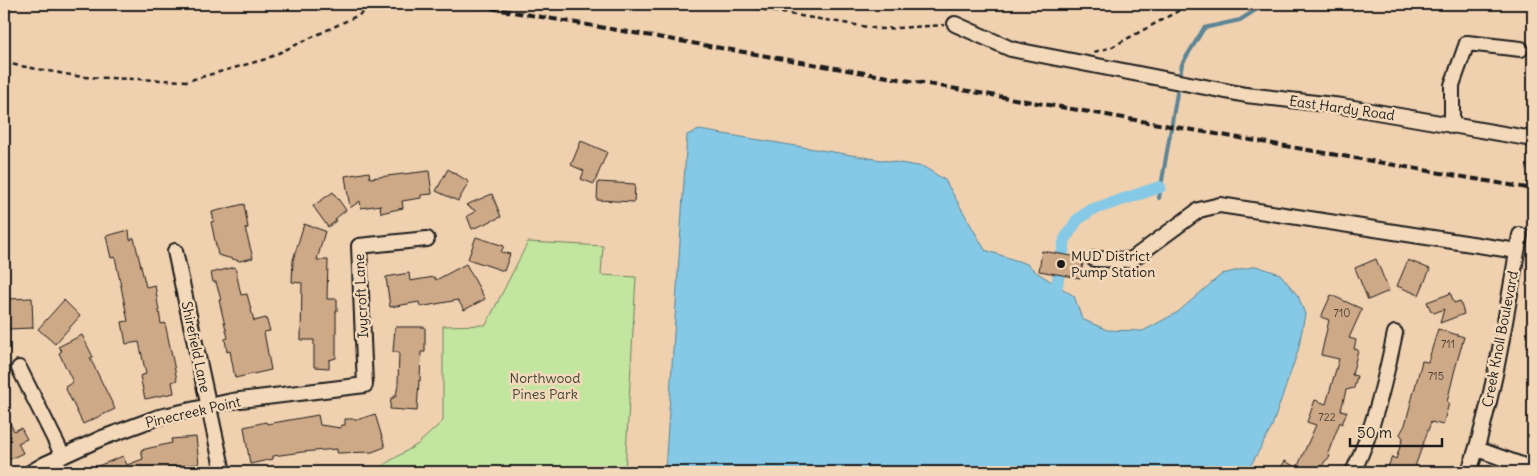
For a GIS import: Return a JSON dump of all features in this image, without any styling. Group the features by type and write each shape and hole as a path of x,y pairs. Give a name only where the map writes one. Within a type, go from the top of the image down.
{"street":[{"name":"East Hardy Road","path":"955,24 1011,49 1246,95 1342,106 1533,139"},
{"path":"1452,126 1452,85 1467,43 1521,48"},
{"path":"1094,259 1131,260 1200,210 1220,205 1517,251"},
{"name":"Creek Knoll Boulevard","path":"1469,472 1477,449 1490,395 1520,235"},
{"name":"Ivycroft Lane","path":"365,385 359,246 428,239"},
{"name":"Shirefield Lane","path":"175,251 223,472"},
{"path":"1353,472 1376,415 1386,380 1395,333"},
{"path":"19,368 63,456"},
{"name":"Pinecreek Point","path":"31,472 102,438 159,417 208,406 270,396 365,385"},
{"path":"1477,449 1533,469"}],"path":[{"path":"4,63 82,77 187,81 266,59 365,12"}],"green space":[{"name":"Northwood Pines Park","path":"528,242 603,246 601,275 636,277 625,472 376,472 375,470 418,444 443,421 443,326 486,325"}],"water":[{"path":"699,130 924,167 945,180 985,250 1027,264 1036,272 1074,296 1082,319 1107,330 1143,331 1178,312 1222,274 1256,266 1280,274 1298,296 1305,314 1298,351 1271,429 1247,472 665,472 687,135"}],"building":[{"path":"581,141 607,152 594,184 581,179 584,171 571,165"},
{"path":"448,169 469,182 458,201 436,191"},
{"path":"429,171 432,194 421,195 421,198 402,201 403,208 381,213 380,205 361,208 360,201 350,208 345,176 369,172 370,178"},
{"path":"598,182 635,184 634,202 597,200"},
{"path":"333,192 346,210 328,227 313,206"},
{"path":"492,194 501,217 472,229 467,216 476,211 466,205"},
{"path":"244,204 248,228 245,228 253,258 240,261 218,255 211,222 214,221 212,212"},
{"path":"304,224 325,231 317,260 328,260 327,299 337,299 336,358 329,360 329,368 314,367 314,340 301,340 302,283 292,282 293,260"},
{"path":"129,230 130,240 134,238 146,287 155,285 161,324 165,323 177,380 172,382 174,393 145,399 140,376 146,374 139,342 126,344 122,322 128,321 115,257 111,258 106,236"},
{"path":"476,237 504,246 501,252 510,254 504,271 468,259"},
{"name":"MUD District Pump Station","path":"1042,251 1084,258 1080,278 1039,271"},
{"path":"1376,259 1389,291 1368,300 1355,268"},
{"path":"1408,260 1430,269 1419,295 1397,286"},
{"path":"466,264 485,299 464,310 458,300 420,307 419,302 390,307 386,277 409,273 410,281 434,277 436,280"},
{"path":"235,267 241,295 247,294 254,321 266,318 270,331 264,332 271,370 235,378 230,351 227,352 225,339 228,338 219,300 221,300 216,282 213,282 211,273"},
{"path":"1450,292 1454,303 1460,301 1464,314 1440,323 1444,309 1434,313 1427,302"},
{"path":"1331,295 1362,309 1349,338 1356,340 1354,349 1358,350 1352,375 1357,376 1354,388 1346,390 1341,410 1347,412 1342,424 1340,422 1328,453 1330,457 1325,461 1319,472 1278,472 1285,461 1297,468 1316,425 1307,422 1315,400 1326,404 1339,359 1321,355 1329,320 1321,317"},
{"path":"32,298 33,328 7,329 8,299"},
{"path":"64,300 80,316 55,344 38,329"},
{"path":"395,327 425,327 425,352 421,352 417,411 390,409 391,398 396,396 398,385 399,352 393,352"},
{"path":"1438,329 1464,337 1443,425 1431,422 1413,472 1386,472 1392,457 1396,459 1403,438 1400,434 1405,425 1422,361 1428,362"},
{"path":"82,335 93,357 90,358 115,409 83,424 65,387 73,382 59,353 62,351 58,347"},
{"path":"4,411 14,431 21,428 27,439 18,443 23,453 4,462"},
{"path":"375,414 385,447 372,452 337,453 337,449 302,452 273,456 273,459 250,464 244,427 318,415 320,425 341,428 341,425 345,425 345,419 360,419"},
{"path":"196,437 199,464 169,467 171,472 83,472 123,456 127,465 143,459 141,450 172,443 171,439"}],"waterway":[{"path":"1159,198 1182,64 1204,28 1240,20 1265,4"},
{"path":"1054,302 1065,239 1077,220 1091,210 1160,187"}],"railway":[{"path":"467,4 1533,189"}],"place":[{"name":"MUD District Pump Station","path":"1061,264"}]}
